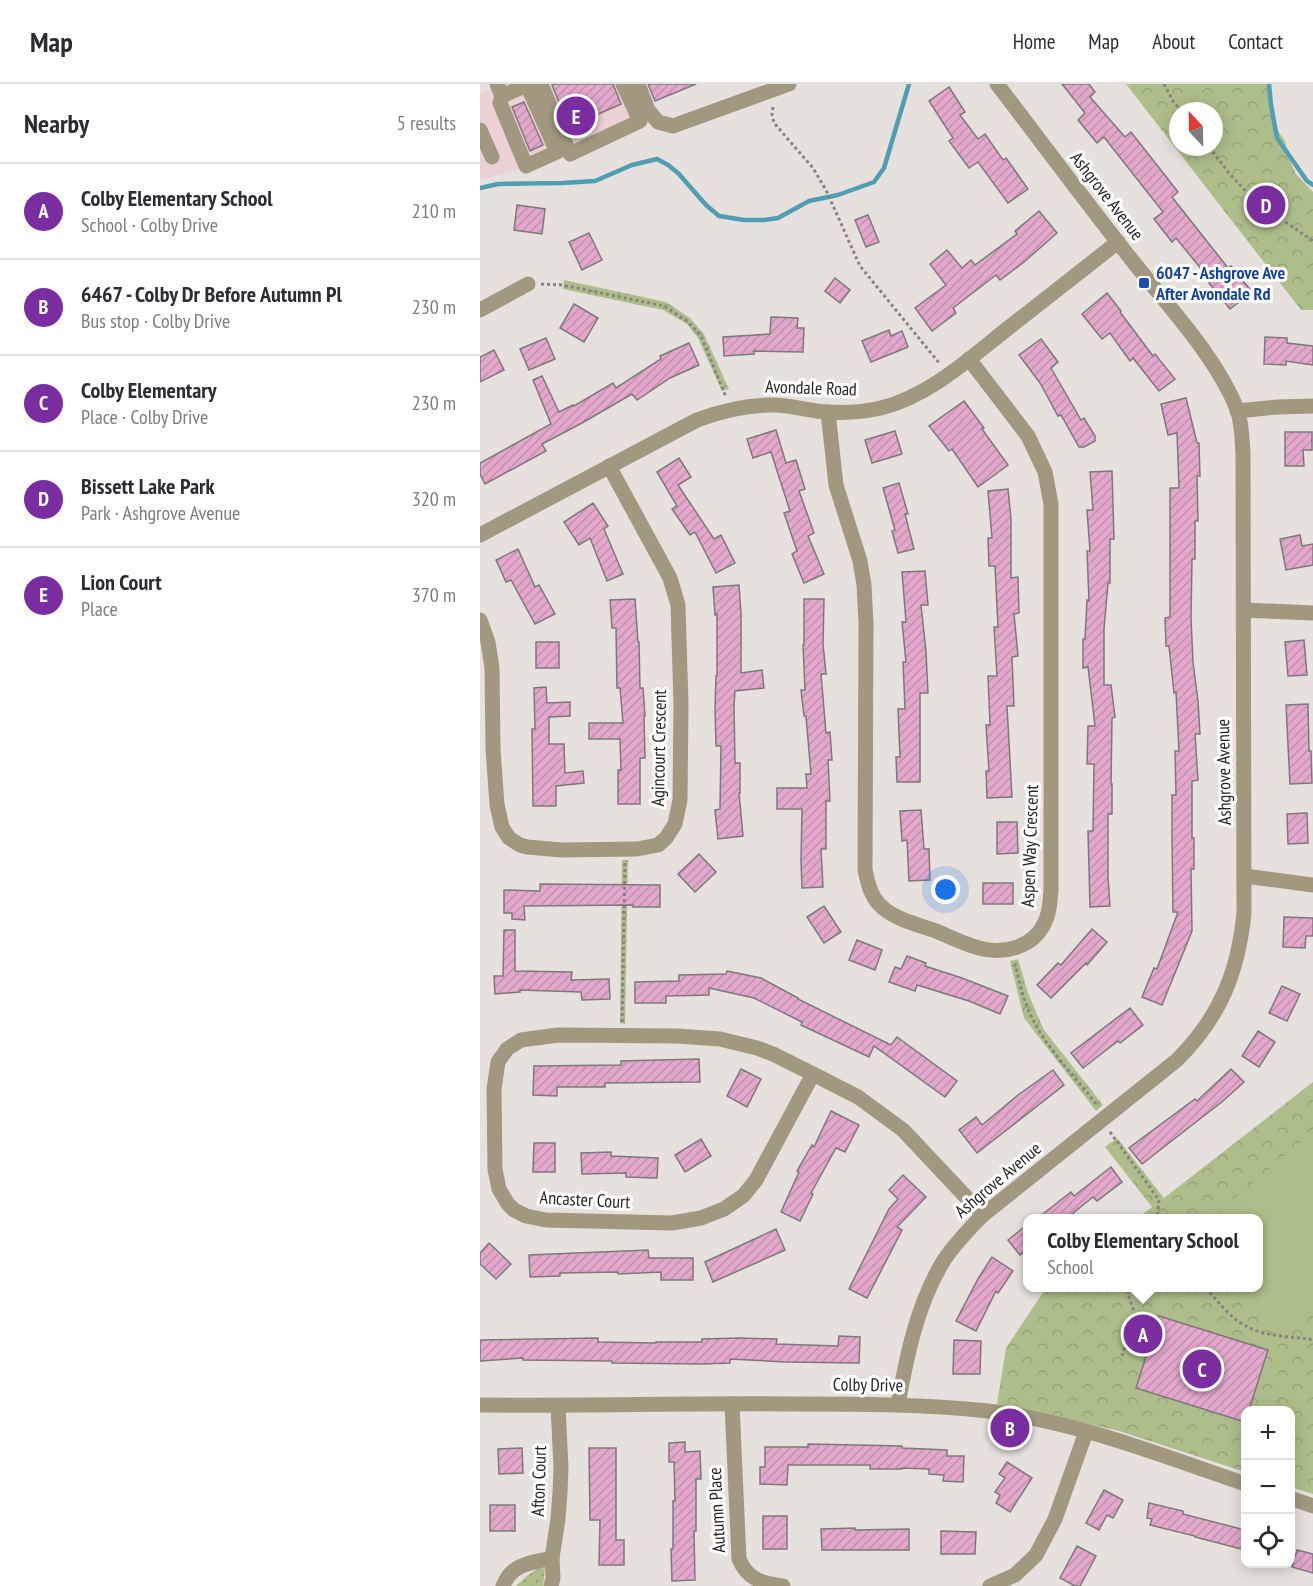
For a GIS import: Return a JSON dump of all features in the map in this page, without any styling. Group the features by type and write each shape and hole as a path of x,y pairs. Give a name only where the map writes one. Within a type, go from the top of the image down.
{"street":[{"path":"541,84 570,154 640,122 623,84"},
{"path":"638,84 648,110 658,122 673,126 781,87"},
{"name":"Ashgrove Avenue","path":"898,1404 915,1327 926,1296 945,1259 982,1215 1177,1060 1201,1033 1222,999 1233,974 1244,913 1243,454 1237,411 1221,377 1197,343 997,84"},
{"path":"527,85 557,152 526,166 500,103 500,90 527,85"},
{"path":"480,130 492,157"},
{"name":"Avondale Road","path":"480,535 697,420 731,410 773,405 828,412 870,410 901,401 922,391 969,359 1118,242"},
{"path":"480,310 528,284"},
{"name":"Aspen Way Crescent","path":"969,359 1028,436 1047,478 1051,504 1051,890 1047,916 1040,931 1027,943 1012,949"},
{"path":"1237,411 1278,406 1313,406"},
{"path":"828,412 836,485 860,561 864,585 866,624 865,869 868,885 875,899 889,913 979,949 1001,951 1012,949"},
{"name":"Agincourt Crescent","path":"480,620 488,642 492,668 495,787 498,812 505,832 515,842 527,847 562,850 625,850 647,848 662,841 673,829 680,800 681,704 676,597 670,578 609,466"},
{"path":"1244,610 1313,613"},
{"path":"1245,876 1313,885"},
{"name":"Ancaster Court","path":"813,1074 756,1180 743,1196 713,1214 686,1221 658,1223 546,1220 517,1212 502,1197 496,1181 494,1089 496,1070 507,1048 530,1038 558,1035 699,1037 740,1043 773,1054 813,1074 858,1097 903,1130 982,1215"},
{"name":"Autumn Place","path":"732,1404 738,1554 743,1567 754,1579 765,1584 783,1586"},
{"name":"Colby Drive","path":"480,1405 898,1404 989,1411 1086,1432 1241,1483"},
{"name":"Afton Court","path":"552,1586 552,1558 558,1519 561,1467 558,1406"},
{"path":"990,1586 1015,1575 1036,1555 1055,1519 1086,1432"},
{"path":"1295,1500 1313,1506"},
{"path":"503,1586 508,1575 516,1568 552,1558"}],"path":[{"path":"1164,84 1174,102"},
{"path":"781,87 772,114 774,123 813,168 832,201 860,266 948,374"},
{"path":"1216,156 1255,201 1313,241"},
{"path":"1255,201 1277,184"},
{"path":"528,284 562,285 664,306 687,321 701,336 731,410"},
{"path":"622,1035 625,850"},
{"path":"1012,949 1022,993 1032,1017 1050,1046 1100,1108 1101,1121 1159,1200 1157,1214"},
{"path":"1122,1356 1135,1315 1128,1292"},
{"path":"1210,1292 1220,1304 1249,1328 1278,1336 1311,1340 1313,1335"}],"shaded area":[{"path":"503,84 635,84 649,122 570,156 480,180 480,94"}],"green space":[{"path":"1126,84 1268,84 1275,127 1285,141 1296,174 1313,192 1313,310 1301,310 1182,156 1223,156 1223,102 1169,102 1169,140"},
{"path":"564,280 666,302 690,318 704,334 729,389 722,391 698,338 687,324 663,310 563,289"},
{"path":"622,860 628,860 625,1024 620,1023"},
{"path":"1018,959 1028,993 1044,1030 1103,1105 1096,1111 1024,1018 1010,961"},
{"path":"1313,1082 1313,1494 1295,1488 1295,1406 1241,1406 1241,1471 1119,1431 997,1404 1006,1348 1043,1292 1263,1292 1263,1214 1143,1214 1152,1207 1105,1147 1117,1138 1164,1198"},
{"path":"1313,1132 1313,1306 1276,1337 1238,1292 1263,1292 1263,1214 1215,1214"},
{"path":"540,1567 545,1569 543,1586 516,1586 528,1575"}],"building":[{"path":"613,84 621,104 569,127 552,85"},
{"path":"648,84 696,84 655,101"},
{"path":"1062,84 1089,84 1095,92 1090,97 1125,137 1131,132 1178,192 1172,197 1228,268 1231,266 1252,292 1230,309 1209,283 1211,281 1176,238 1172,242 1154,219 1163,212 1104,137 1097,143 1078,120 1085,113"},
{"path":"949,87 965,112 960,115 978,139 985,134 1003,160 1006,158 1028,189 1008,203 978,162 969,168 949,141 953,138 929,101"},
{"path":"524,102 543,145 530,151 512,107"},
{"path":"517,205 545,209 542,234 514,230"},
{"path":"1039,211 1057,233 1000,280 996,275 953,308 956,313 932,331 915,308 946,285 930,264 947,250 962,268 971,260 975,265 1017,234 1015,231"},
{"path":"868,215 879,242 866,247 855,220"},
{"path":"589,233 602,260 582,270 569,242"},
{"path":"835,278 850,290 840,303 825,291"},
{"path":"1107,293 1153,356 1155,354 1175,379 1159,391 1133,358 1130,361 1110,333 1102,339 1082,314"},
{"path":"574,304 598,318 584,342 560,328"},
{"path":"771,317 798,318 797,328 804,328 803,352 754,351 754,354 724,356 723,337 770,334"},
{"path":"889,330 891,336 902,331 908,347 871,362 862,341"},
{"path":"1265,337 1287,338 1287,343 1313,346 1313,365 1286,361 1286,365 1264,364"},
{"path":"546,338 555,359 529,370 520,349"},
{"path":"1041,339 1058,362 1051,368 1081,420 1084,418 1095,436 1095,441 1084,447 1079,447 1061,415 1058,416 1040,383 1019,355"},
{"path":"689,343 699,365 670,378 637,400 632,394 542,444 546,451 485,484 480,474 480,463 551,424 533,380 542,376 559,412 574,406 613,383 616,388 661,359 660,356"},
{"path":"494,350 504,370 480,382 480,357"},
{"path":"1186,398 1197,443 1199,443 1198,521 1195,521 1195,559 1192,559 1191,618 1200,734 1195,734 1198,780 1192,781 1194,869 1191,869 1192,931 1162,1005 1142,997 1154,968 1157,969 1178,912 1173,912 1172,795 1176,795 1175,751 1179,751 1176,692 1174,693 1169,646 1166,646 1165,618 1170,617 1170,488 1179,488 1177,433 1168,435 1161,404"},
{"path":"964,401 1008,465 978,487 952,449 949,451 929,426"},
{"path":"776,430 786,463 796,460 805,489 799,491 814,533 808,536 824,574 804,583 792,554 797,551 784,513 790,511 771,452 753,458 747,439"},
{"path":"895,431 902,454 872,463 865,440"},
{"path":"1285,432 1312,432 1312,450 1303,450 1304,466 1285,466"},
{"path":"679,458 691,477 678,485 714,539 721,535 735,563 716,573 695,532 690,535 672,509 677,506 657,472"},
{"path":"1112,471 1114,539 1110,539 1110,583 1108,583 1104,629 1104,685 1111,685 1115,717 1112,718 1112,814 1108,814 1110,906 1090,907 1088,831 1093,831 1094,764 1087,764 1088,726 1095,726 1088,667 1083,668 1083,639 1085,639 1087,600 1089,601 1087,551 1090,551 1087,510 1093,510 1090,472"},
{"path":"899,483 908,514 905,514 914,549 898,553 892,531 895,530 883,488"},
{"path":"1008,489 1011,519 1011,578 1018,577 1019,613 1014,614 1018,656 1012,657 1014,706 1007,706 1012,797 987,798 986,771 989,771 986,725 990,725 988,676 997,676 994,627 998,627 995,566 989,566 988,538 992,538 988,491"},
{"path":"593,503 608,526 604,529 623,574 607,581 590,538 579,545 564,522"},
{"path":"1300,535 1302,546 1313,544 1313,565 1286,570 1280,539"},
{"path":"518,549 535,587 539,585 555,614 535,624 511,580 506,582 496,560"},
{"path":"925,571 928,605 921,605 928,693 920,693 920,782 897,782 896,757 900,757 898,709 905,709 903,662 906,662 902,622 906,622 902,572"},
{"path":"739,585 741,673 762,670 764,688 735,691 735,763 740,763 739,793 743,836 718,839 715,810 720,809 721,746 716,746 717,614 715,615 713,587"},
{"path":"635,599 640,688 643,688 645,716 645,758 640,758 640,804 618,804 618,770 621,770 620,739 589,739 589,723 623,723 620,688 617,688 616,628 612,628 610,600"},
{"path":"804,599 824,599 823,644 826,674 821,674 826,733 830,732 832,760 828,760 830,801 826,801 826,849 821,849 823,887 802,888 802,809 777,809 777,788 807,788 806,774 811,774 806,716 804,716 801,690 805,690"},
{"path":"1304,640 1307,675 1288,676 1285,642"},
{"path":"536,642 559,642 559,668 536,668"},
{"path":"546,687 547,703 570,702 570,716 549,717 549,744 564,744 565,773 583,771 584,783 556,786 556,806 533,806 534,688"},
{"path":"1308,704 1312,783 1290,784 1286,705"},
{"path":"921,810 924,849 929,849 930,880 909,881 907,840 902,841 900,811"},
{"path":"1307,813 1308,843 1288,844 1287,814"},
{"path":"997,822 1017,822 1018,853 997,854"},
{"path":"699,854 716,872 695,892 678,874"},
{"path":"983,883 1013,883 1013,904 983,904"},
{"path":"540,884 660,885 660,907 633,907 633,905 524,906 525,920 512,919 512,913 504,913 504,890 540,891"},
{"path":"824,906 841,932 824,943 807,917"},
{"path":"1284,917 1313,918 1313,936 1306,936 1305,948 1283,947"},
{"path":"1092,929 1107,942 1087,965 1086,963 1051,998 1037,985 1058,963 1061,965"},
{"path":"504,930 515,930 515,971 572,972 571,980 609,979 610,999 582,1000 581,992 520,990 520,992 495,994 494,976 503,976"},
{"path":"857,940 882,950 875,970 849,960"},
{"path":"907,956 926,963 925,966 1008,996 1000,1014 969,1001 917,985 915,991 889,982 895,967 901,969"},
{"path":"727,971 761,978 891,1045 897,1037 957,1081 945,1097 874,1046 869,1057 801,1025 802,1022 754,998 709,988 709,995 666,996 666,1003 635,1003 635,982 679,981 679,975 726,974"},
{"path":"1282,986 1300,994 1287,1021 1269,1013"},
{"path":"1130,1008 1143,1025 1083,1068 1071,1053"},
{"path":"1258,1031 1275,1042 1259,1067 1242,1056"},
{"path":"699,1059 700,1082 605,1083 605,1087 557,1087 557,1096 533,1095 534,1066 621,1065 621,1061"},
{"path":"741,1069 761,1079 747,1107 727,1096"},
{"path":"1231,1069 1244,1082 1142,1164 1129,1148 1195,1099 1197,1101"},
{"path":"1053,1070 1064,1085 977,1153 959,1130 976,1117 982,1125"},
{"path":"831,1111 859,1125 845,1152 836,1148 811,1193 813,1194 800,1221 781,1212 799,1172 797,1171 812,1145 814,1147"},
{"path":"701,1139 711,1156 685,1172 675,1155"},
{"path":"534,1143 555,1143 555,1172 533,1172"},
{"path":"611,1152 611,1156 658,1158 657,1178 626,1177 626,1173 582,1174 581,1153"},
{"path":"1111,1167 1122,1182 1097,1201 1093,1197 1072,1214 1043,1214 1071,1192 1074,1196"},
{"path":"903,1175 926,1197 897,1227 902,1230 867,1298 849,1289 889,1209 898,1199 889,1190"},
{"path":"1023,1228 1023,1253 1020,1255 1008,1240"},
{"path":"776,1229 785,1250 713,1282 705,1262"},
{"path":"489,1243 511,1264 496,1279 480,1264 480,1253"},
{"path":"648,1250 649,1258 693,1258 693,1280 661,1280 661,1272 560,1273 560,1276 530,1277 529,1255"},
{"path":"992,1257 1013,1271 998,1293 996,1291 976,1331 956,1321"},
{"path":"1159,1316 1268,1350 1250,1406 1241,1406 1241,1421 1136,1388"},
{"path":"839,1336 860,1337 859,1363 730,1359 730,1363 703,1364 612,1363 612,1361 523,1360 523,1358 480,1361 480,1340 598,1338 598,1342 656,1343 739,1338 777,1339 776,1344 838,1346"},
{"path":"954,1340 981,1341 980,1374 953,1374"},
{"path":"685,1442 685,1452 700,1451 701,1479 696,1479 695,1580 672,1581 671,1549 673,1549 673,1501 675,1501 674,1462 669,1462 669,1443"},
{"path":"808,1444 902,1446 902,1448 947,1450 947,1456 964,1456 963,1482 943,1481 944,1475 929,1474 929,1469 870,1469 870,1465 788,1465 787,1485 760,1484 760,1467 765,1467 765,1447 808,1447"},
{"path":"522,1448 523,1473 499,1474 498,1449"},
{"path":"589,1448 616,1448 616,1540 624,1540 624,1565 599,1565 600,1520 590,1520"},
{"path":"1007,1462 1032,1478 1010,1512 996,1503 1000,1495 995,1492 1005,1478 999,1474"},
{"path":"1104,1490 1123,1500 1113,1518 1107,1515 1099,1530 1086,1523"},
{"path":"1149,1503 1241,1529 1241,1549 1150,1525 1152,1519 1147,1518"},
{"path":"490,1505 515,1505 515,1531 490,1531"},
{"path":"763,1516 787,1516 787,1549 763,1549"},
{"path":"855,1528 855,1530 909,1529 909,1550 822,1550 821,1529"},
{"path":"941,1531 976,1532 975,1554 941,1554"},
{"path":"1077,1546 1096,1556 1080,1586 1075,1586 1060,1578"},
{"path":"1297,1550 1313,1554 1313,1573 1295,1568"}],"waterway":[{"path":"480,188 498,184 595,181 632,165 657,159 678,173 706,205 719,216 744,220 778,218 809,201 838,195 874,182 884,168 909,84"},
{"path":"1269,84 1277,138 1307,181 1313,185"}],"place":[{"name":"Lion Court","path":"576,116"},
{"name":"Bissett Lake Park","path":"1266,205"},
{"name":"6047 - Ashgrove Ave After Avondale Rd","path":"1144,283"},
{"name":"Colby Elementary School","path":"1143,1334"},
{"name":"Colby Elementary","path":"1202,1369"},
{"name":"6467 - Colby Dr Before Autumn Pl","path":"1010,1428"}]}
